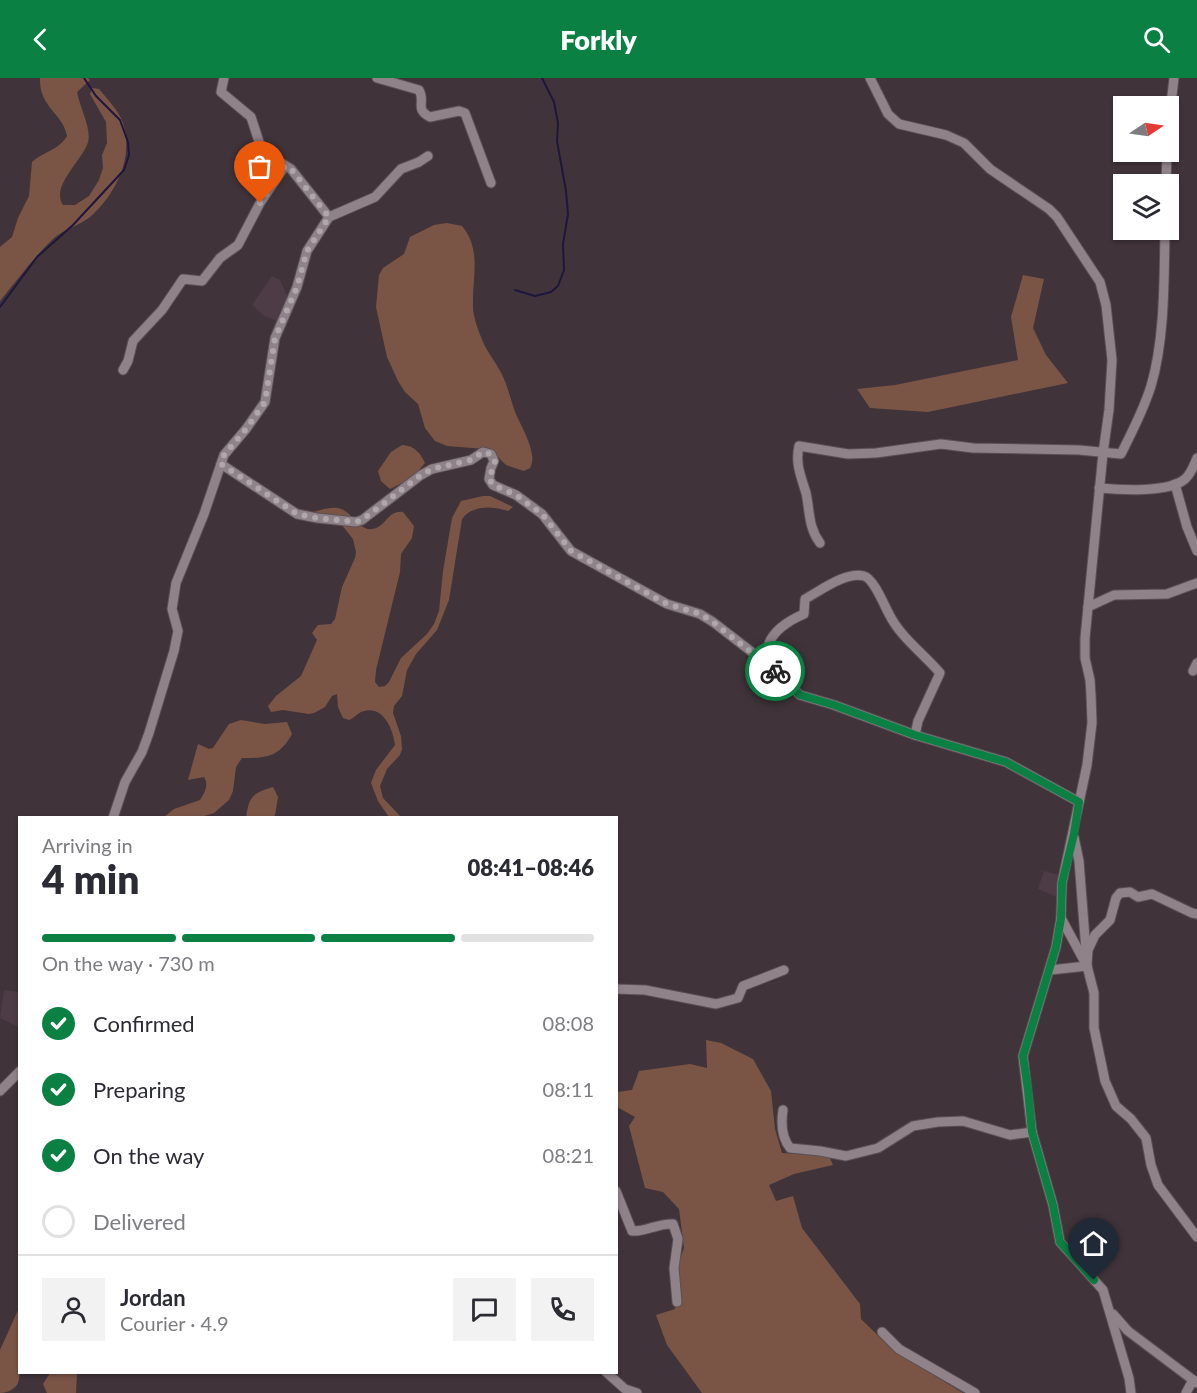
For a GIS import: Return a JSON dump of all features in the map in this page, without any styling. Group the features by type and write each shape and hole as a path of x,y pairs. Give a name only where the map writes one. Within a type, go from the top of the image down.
{"street":[{"path":"224,78 220,92 251,117 262,151 291,169 329,217"},
{"path":"377,78 419,90 421,108 430,117 459,111 465,113 491,183"},
{"path":"870,78 888,114 898,124 936,132 963,143 990,169 1049,209 1100,282 1104,292 1112,360 1110,410 1102,453 1085,658 1090,680 1092,723 1087,765 1062,883 1061,918 1050,970 1026,1039 1023,1056 1032,1132 1053,1205 1060,1242 1103,1290 1129,1378 1131,1393"},
{"path":"1172,96 1174,78"},
{"path":"114,816 125,782 142,752 149,733 174,651 178,631 172,609 174,590 224,455 265,402 275,338 297,287 307,251 329,217 375,196 401,169 428,156"},
{"path":"123,370 128,362 134,341 162,310 183,279 202,281 219,258 238,245 260,203 285,166"},
{"path":"820,543 811,528 806,492 798,469 799,446 848,454 876,453 941,444 973,448 1070,450 1121,454 1150,388 1157,363 1165,240"},
{"path":"221,464 297,514 356,522 373,513 432,469 471,460 483,452 490,454 495,461 489,479 493,485 516,495 542,514 571,551 667,604 700,614 713,622 766,663 800,695 915,735 1013,764 1079,802"},
{"path":"1099,488 1139,491 1174,484 1185,480 1197,458"},
{"path":"1174,484 1197,551"},
{"path":"794,689 782,660 769,643 772,637 795,618 804,614 805,599 836,582 856,575 863,576 872,584 893,621 908,640 940,673 918,721 915,735"},
{"path":"1088,607 1114,595 1167,594 1197,583"},
{"path":"1074,834 1080,861 1087,966 1094,993 1094,1028 1105,1081 1116,1106 1131,1119 1146,1138 1151,1165 1158,1185 1197,1236"},
{"path":"1087,966 1088,950 1095,935 1110,920 1116,898 1120,893 1130,892 1138,897 1152,894 1192,914 1197,914"},
{"path":"1061,918 1087,966"},
{"path":"1050,970 1087,966"},
{"path":"618,989 645,990 716,1004 738,998 743,986 784,970"},
{"path":"0,1091 18,1073"},
{"path":"783,1110 784,1138 790,1149 819,1151 839,1156 869,1152 913,1126 938,1122 963,1121 1010,1135 1032,1132"},
{"path":"618,1196 632,1231 673,1224 678,1239 674,1268 677,1302"},
{"path":"1111,1312 1128,1331 1195,1381 1186,1393"},
{"path":"882,1332 898,1349 975,1393"},
{"path":"608,1374 625,1389 637,1393"}],"shaded area":[{"path":"40,78 88,78 90,80 77,92 87,124 88,142 64,181 60,198 63,205 75,205 89,196 103,168 102,155 107,143 106,122 90,94 92,88 99,89 123,123 126,136 124,162 108,198 86,220 54,238 0,301 0,247 12,237 29,196 32,162 60,145 67,136 61,121 43,96"},
{"path":"447,223 462,226 472,245 475,264 474,318 485,346 504,379 529,444 532,462 530,468 524,471 506,465 496,455 485,449 447,446 435,441 425,428 418,404 405,392 387,357 376,307 379,275 383,268 404,254 410,237 434,225"},
{"path":"1023,275 1044,279 1033,328 1046,355 1068,383 928,412 870,408 857,389 895,385 1018,360 1011,317"},
{"path":"272,276 280,280 289,300 280,322 264,316 252,305"},
{"path":"402,445 416,451 425,463 412,478 390,489 381,481 378,471 391,452"},
{"path":"490,496 513,507 508,511 496,508 477,509 466,514 462,519 449,600 437,630 416,654 407,670 402,696 394,706 393,713 401,736 402,749 400,755 387,769 380,786 383,798 400,816 388,816 378,801 371,783 376,770 395,745 389,725 381,714 369,710 349,720 343,718 338,707 337,694 332,696 325,707 309,714 283,710 271,712 268,706 276,696 301,676 317,640 312,633 318,625 331,624 335,619 342,587 355,558 353,539 341,524 309,513 327,509 342,509 363,527 372,529 377,528 390,516 403,512 414,526 412,538 401,554 400,572 376,670 375,682 379,687 389,682 401,658 427,634 434,624 439,611 452,518 461,501"},
{"path":"241,720 265,724 287,722 292,734 282,748 271,755 242,758 236,767 233,791 229,800 214,813 204,816 165,816 174,809 200,800 206,786 204,777 188,780 198,744 209,749 213,748 229,724"},
{"path":"273,787 278,797 275,815 246,816 253,796"},
{"path":"1044,871 1063,876 1061,899 1038,889"},
{"path":"4,990 18,992 18,1027 0,1018"},
{"path":"706,1040 721,1043 753,1059 771,1091 775,1129 782,1153 829,1156 833,1165 794,1174 769,1185 776,1201 793,1196 802,1228 860,1304 861,1319 894,1351 963,1393 702,1393 667,1345 656,1315 675,1309 673,1278 684,1248 679,1209 663,1192 645,1188 629,1126 635,1117 618,1108 618,1092 632,1090 639,1071 690,1064 707,1068"},
{"path":"18,1310 19,1379 14,1388 0,1393 0,1350"},
{"path":"49,1374 77,1374 76,1393 47,1393 43,1384"}],"waterway":[{"path":"0,307 37,257 73,225 124,170 129,155 128,142 120,120 96,96 84,78"},
{"path":"515,290 535,296 551,292 558,286 564,270 563,244 568,214 566,191 557,141 558,123 554,102 542,78"}],"way so far":[{"path":"260,203 285,166 291,169 329,217 307,251 297,287 275,338 265,402 224,455 221,464 297,514 356,522 373,513 432,469 471,460 483,452 490,454 495,461 489,479 493,485 516,495 542,514 571,551 667,604 700,614 775,671"}],"route":[{"path":"775,671 800,695 915,735 1013,764 1079,802 1062,883 1061,918 1056,947 1026,1039 1023,1056 1032,1132 1053,1205 1060,1242 1094,1280"}]}
